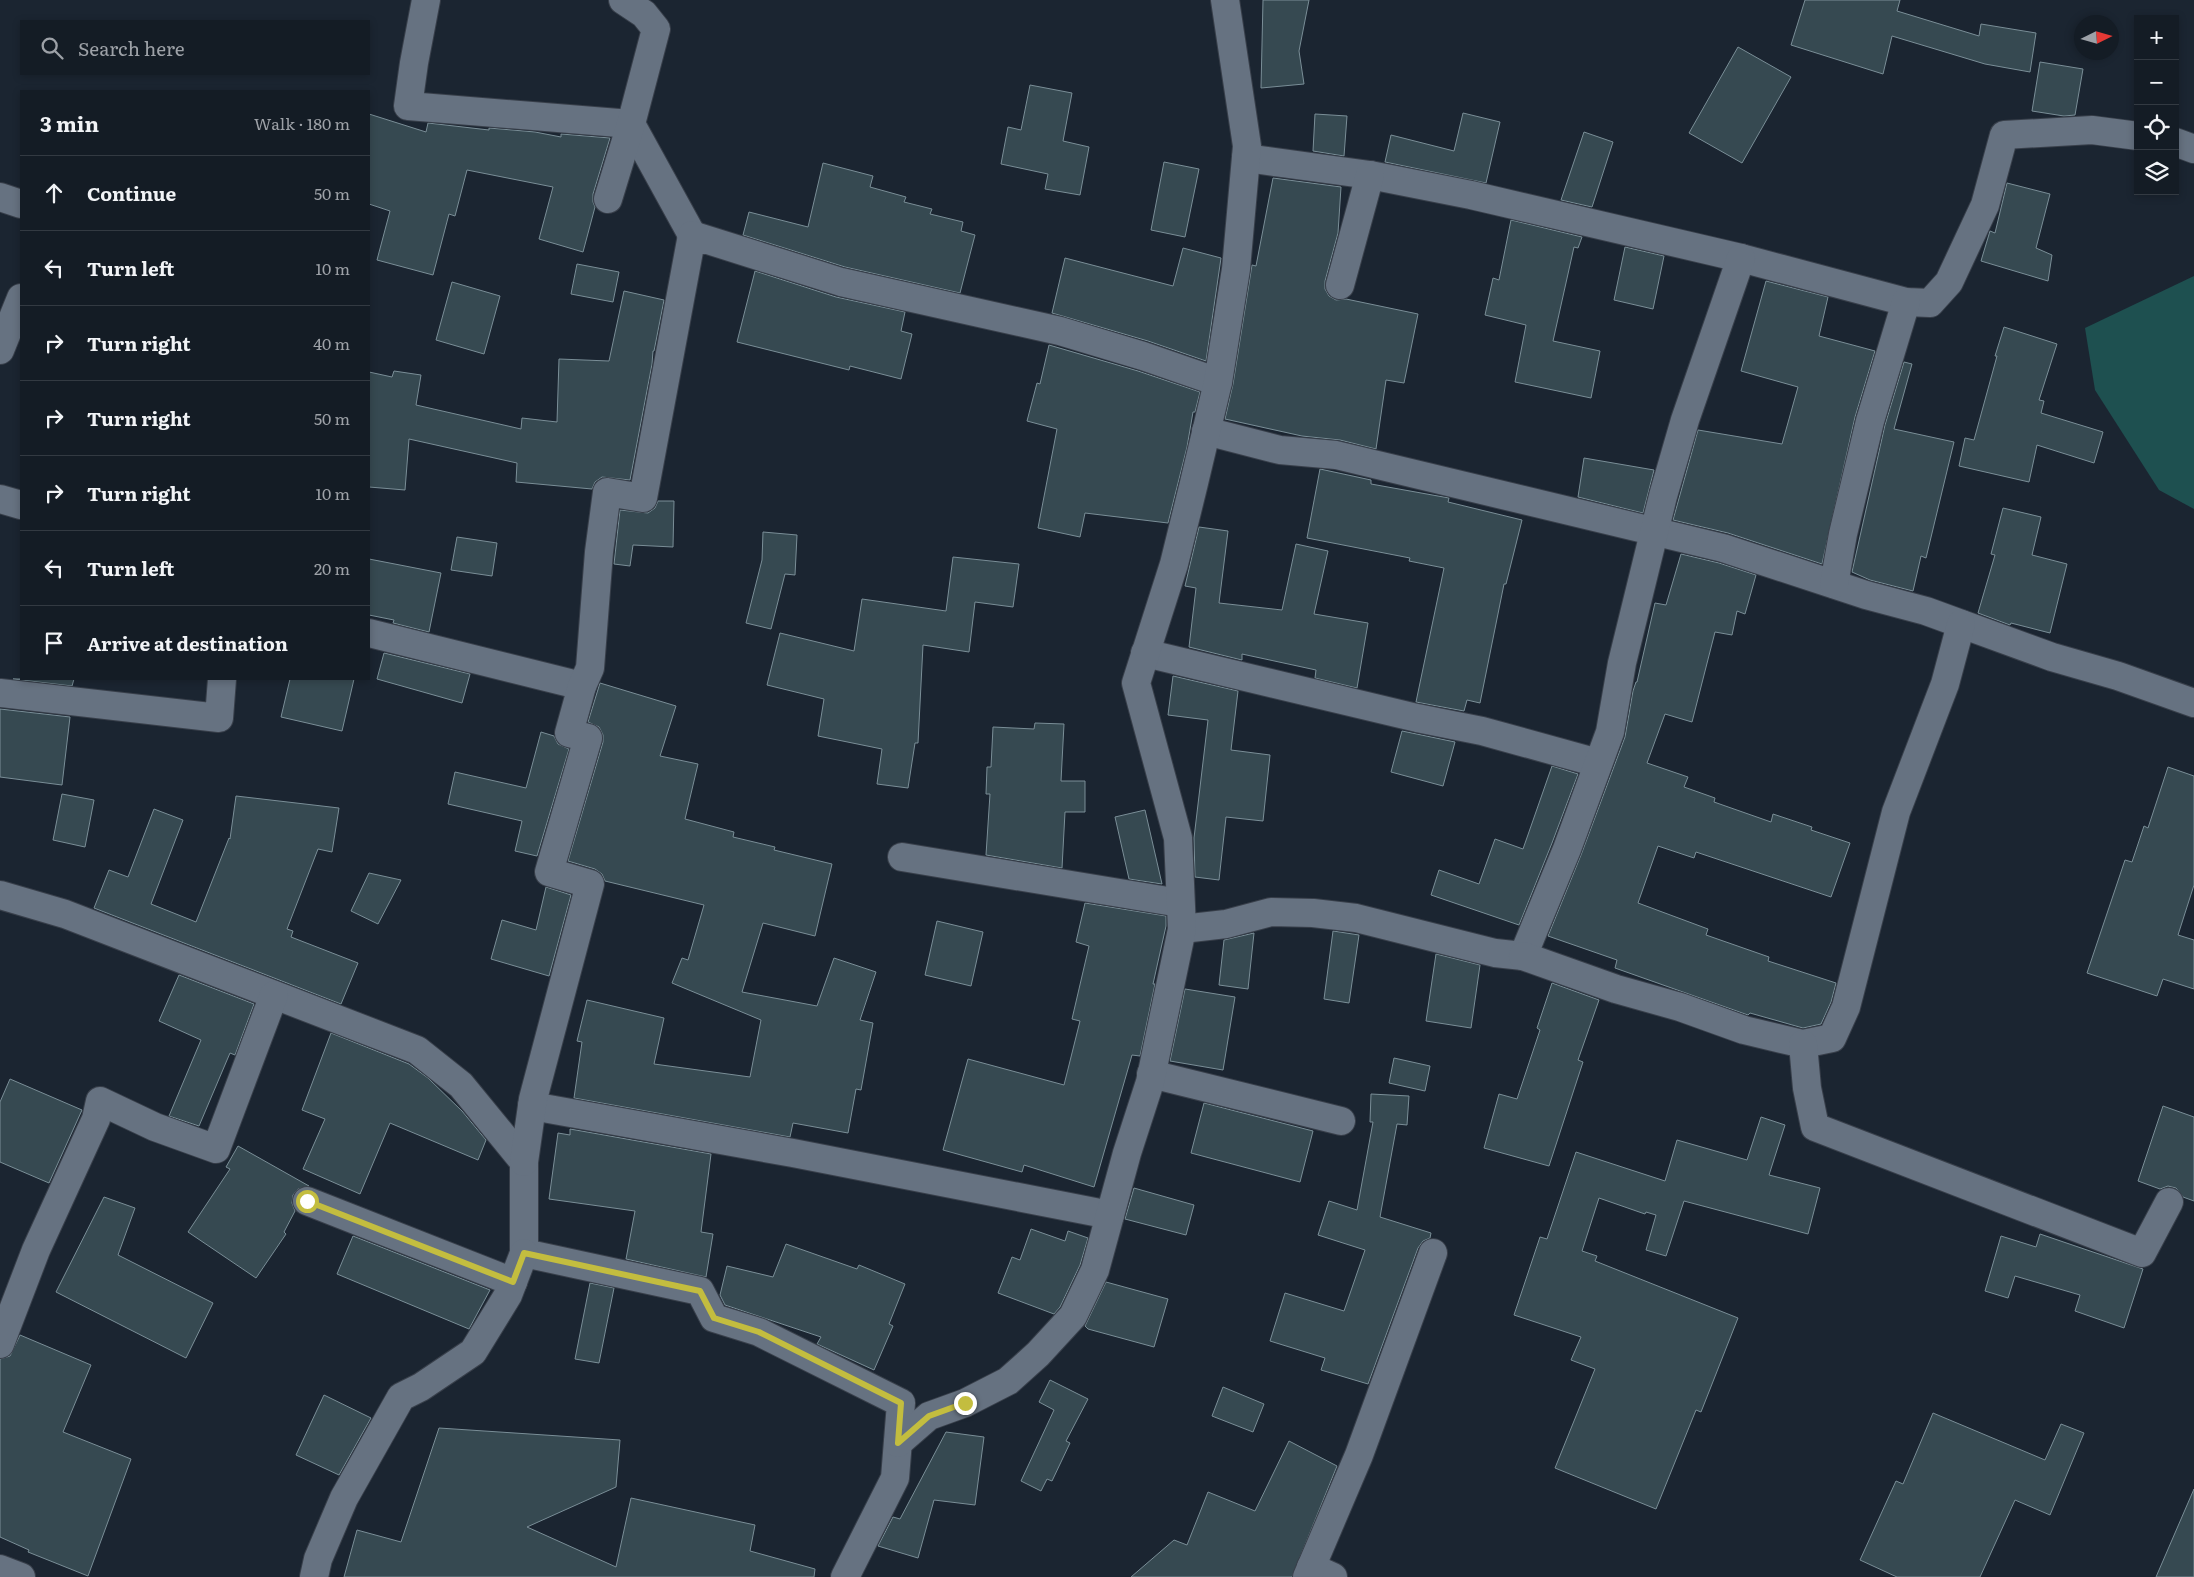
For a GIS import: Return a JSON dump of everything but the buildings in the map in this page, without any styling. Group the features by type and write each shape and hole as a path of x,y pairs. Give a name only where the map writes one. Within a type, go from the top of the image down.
{"street":[{"path":"426,0 408,106 631,124"},
{"path":"608,199 631,124 656,29 644,14 624,0"},
{"path":"898,1443 929,1416 965,1403 1008,1381 1038,1354 1073,1316 1095,1270 1151,1074 1181,916 1178,838 1136,682 1174,564 1218,382 1236,269 1247,146 1225,0"},
{"path":"314,1577 318,1559 344,1498 401,1397 421,1387 472,1352 508,1295 524,1253 524,1162 532,1106 590,884 549,872 588,738 568,733 582,686 590,668 598,552 607,492 643,498 692,235 631,124"},
{"path":"1246,158 1370,175 1471,195 1741,258 1906,302 1930,302 1949,282 1985,205 2004,135 2092,130 2134,135"},
{"path":"2179,143 2194,149"},
{"path":"1340,285 1370,175"},
{"path":"0,197 20,204"},
{"path":"692,235 841,282 1060,331 1143,356 1218,382"},
{"path":"1523,956 1567,848 1610,732 1622,663 1654,532 1685,420 1741,258"},
{"path":"0,350 20,300"},
{"path":"1834,584 1843,534 1870,421 1906,302"},
{"path":"1206,431 1280,450 1336,455 1722,548 1866,595 1926,611 2052,657 2118,676 2194,703"},
{"path":"0,499 20,505"},
{"path":"902,857 1226,924 1271,912 1313,913 1356,918 1495,953 1523,956 1616,989 1680,1007 1744,1030 1803,1044 1832,1038 1846,1007 1896,812 1945,684 1961,624"},
{"path":"370,632 582,686"},
{"path":"1145,653 1417,718 1482,731 1598,763"},
{"path":"0,693 219,718 222,680"},
{"path":"0,895 64,914 417,1050 461,1085 524,1162"},
{"path":"0,1344 36,1250 96,1119 100,1101 155,1127 216,1149 274,995"},
{"path":"1803,1044 1807,1088 1815,1127 2142,1253 2169,1202"},
{"path":"1151,1074 1341,1120"},
{"path":"532,1106 793,1153 1110,1215"},
{"path":"307,1201 513,1282"},
{"path":"524,1253 700,1291 714,1318 759,1332 901,1403 895,1478 845,1577"},
{"path":"1317,1574 1433,1253"},
{"path":"0,1570 21,1577"}],"shaded area":[{"path":"2194,276 2194,509 2159,490 2095,390 2085,328"}],"route":[{"path":"307,1201 513,1282 524,1253 645,1281 700,1291 714,1318 759,1332 901,1403 898,1443 929,1416 965,1403"}]}
